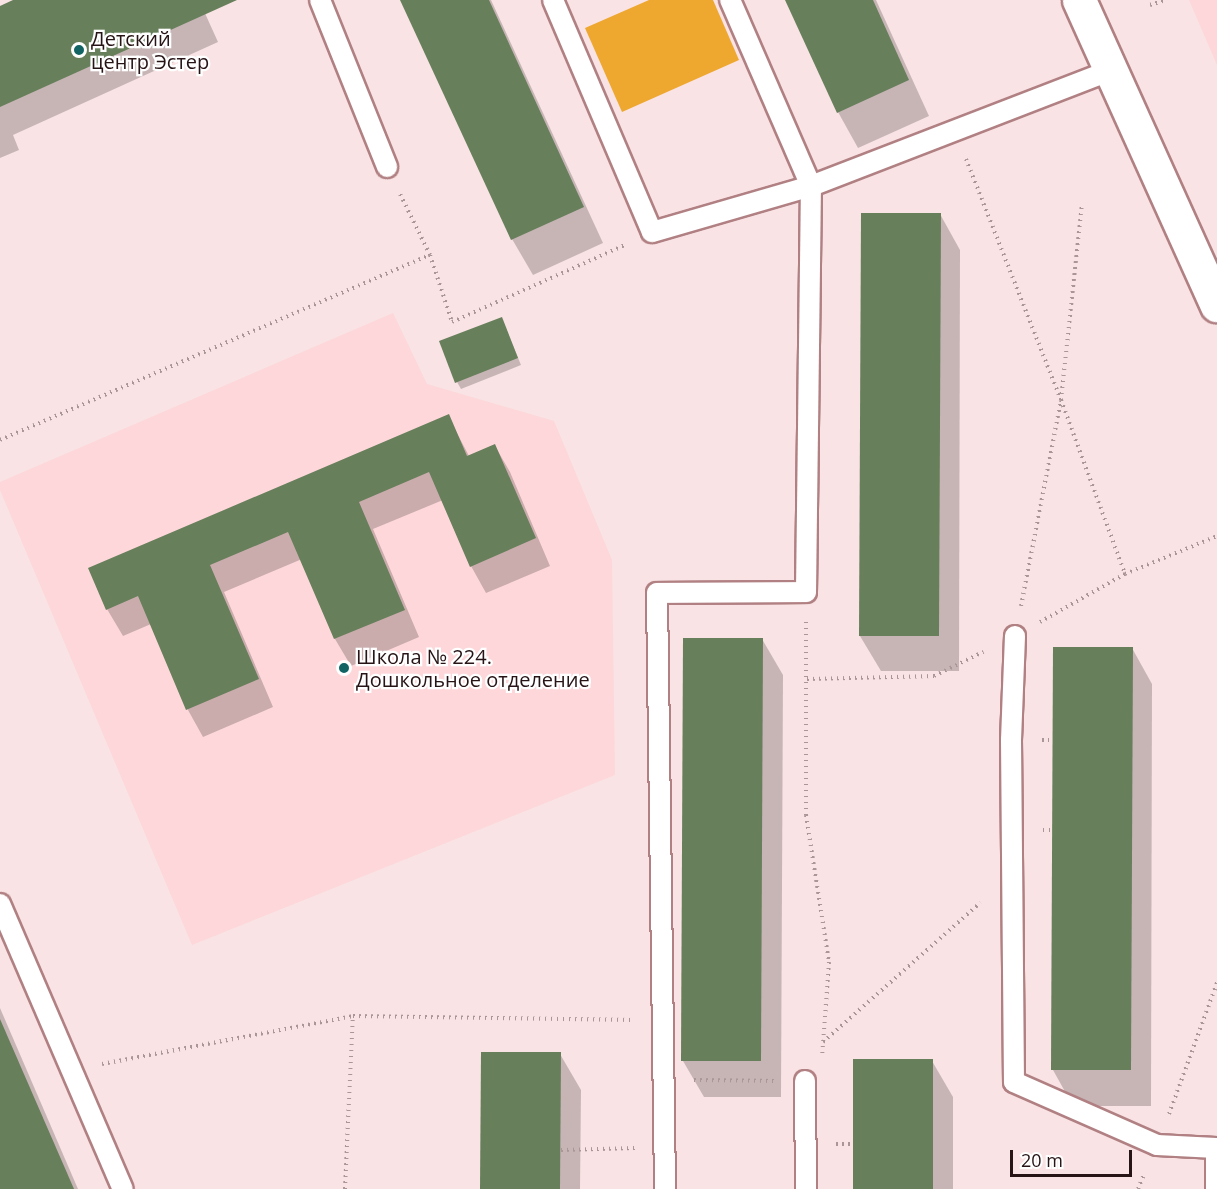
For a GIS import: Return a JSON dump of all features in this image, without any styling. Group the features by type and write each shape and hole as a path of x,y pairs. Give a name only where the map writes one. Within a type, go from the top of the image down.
{"street":[{"path":"1079,0 1217,305"}],"lane":[{"path":"320,0 387,167"},
{"path":"553,0 652,232 811,186 1111,70"},
{"path":"665,1189 657,593 806,592 811,186 730,0"},
{"path":"1015,636 1011,740 1014,1082 1157,1144 1216,1148 1216,1189"},
{"path":"0,904 123,1189"},
{"path":"804,1081 806,1189"}],"path":[{"path":"1150,5 1165,0"},
{"path":"955,131 1061,400 1125,574"},
{"path":"387,167 430,255 452,322 652,232"},
{"path":"1015,636 1061,400 1082,204"},
{"path":"0,440 430,255"},
{"path":"807,679 934,676 1015,636 1125,574 1217,536"},
{"path":"663,1080 820,1080 829,962 806,815 806,592"},
{"path":"823,1042 1012,874"},
{"path":"1138,1189 1217,983"},
{"path":"72,1070 353,1016 664,1021"},
{"path":"345,1189 353,1016"},
{"path":"561,1150 665,1147"}],"shaded area":[{"path":"649,0 713,0 739,60 622,112 585,28"},
{"path":"1189,0 1217,0 1217,65"},
{"name":"Школа № 224. Дошкольное отделение","path":"393,313 427,384 554,421 612,560 615,775 192,945 0,490 0,482"}],"building":[{"name":"Детский центр Эстер","path":"13,0 237,0 0,107 0,6"},
{"path":"400,0 489,0 584,207 511,240"},
{"path":"785,0 873,0 909,80 837,113"},
{"path":"861,213 941,213 939,636 859,636"},
{"path":"502,317 518,358 455,383 439,341"},
{"path":"449,414 467,456 495,444 536,538 470,567 429,472 359,502 405,610 334,639 288,532 210,565 259,679 186,710 138,596 106,610 88,568"},
{"path":"683,638 763,638 761,1061 681,1061"},
{"path":"1053,647 1133,647 1131,1070 1051,1070"},
{"path":"0,1019 74,1189 0,1189"},
{"path":"481,1052 561,1052 560,1189 480,1189"},
{"path":"853,1059 933,1059 933,1189 853,1189"}],"place":[{"name":"Детский центр Эстер","path":"79,50"},
{"name":"Школа № 224. Дошкольное отделение","path":"344,668"}]}
